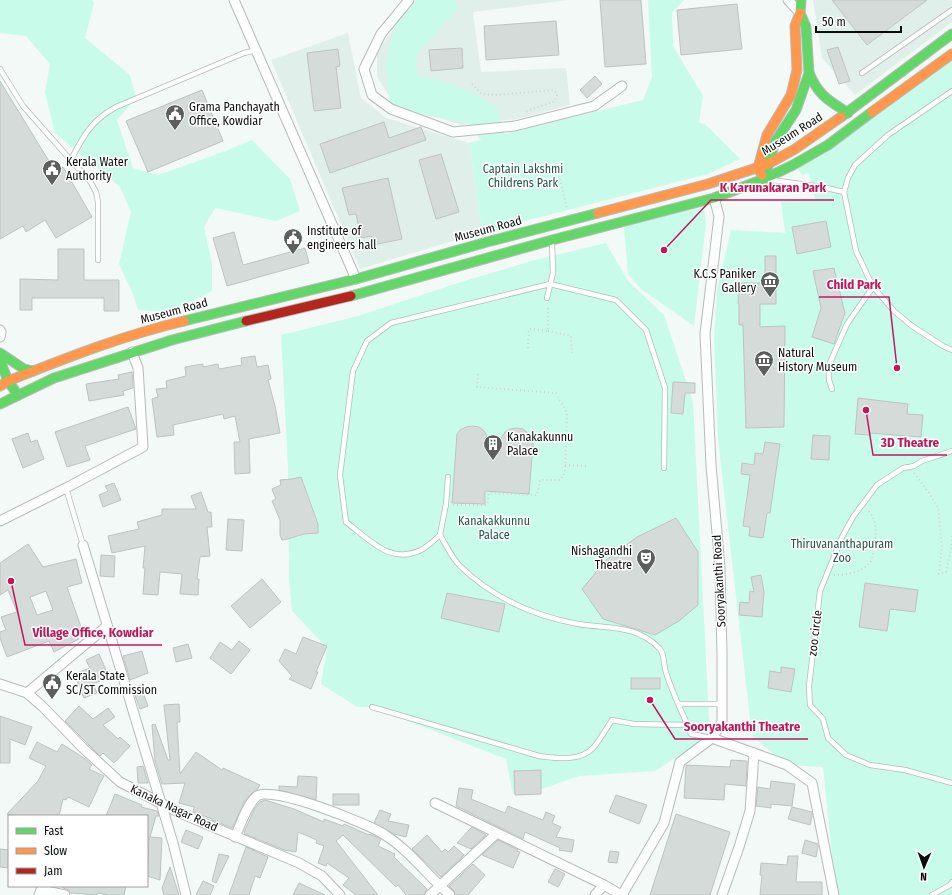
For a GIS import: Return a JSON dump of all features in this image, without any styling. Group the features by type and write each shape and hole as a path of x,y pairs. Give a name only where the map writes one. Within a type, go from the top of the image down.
{"main road":[{"path":"764,179 758,168 767,135 791,95 797,70 795,26 800,14 801,0"},
{"path":"800,14 806,27 809,73 815,87 825,98 848,113"},
{"name":"Museum Road","path":"3,383 79,353 154,328 356,279 570,220 708,184 758,168 795,149 848,113 952,34"},
{"name":"Museum Road","path":"0,404 54,378 132,352 227,325 361,294 552,240 714,198 764,179 793,165 828,145 952,54"},
{"path":"764,179 775,142 796,110 809,73"},
{"path":"0,353 24,369 34,371"},
{"path":"0,360 3,383 18,395"}],"street":[{"path":"234,0 356,279"},
{"path":"409,0 381,34 364,70 372,95 391,109 453,132 516,126 594,106 622,86"},
{"path":"788,0 800,14"},
{"name":"Sooryakanthi Road","path":"712,738 722,722 720,567 711,465 705,334 719,216 714,198"},
{"path":"0,330 0,337"},
{"path":"0,521 143,448 138,368 132,352"},
{"path":"83,545 162,804 186,895"},
{"path":"27,693 107,626"},
{"name":"Kanaka Nagar Road","path":"0,684 27,693 120,782 180,813 299,863 322,876 340,895"},
{"path":"435,803 604,885 621,895 664,823 680,762 712,738 787,765 812,783 834,895"},
{"path":"722,895 750,811 754,753"},
{"path":"235,836 249,806 256,797 261,794 275,794 334,812 360,822 385,835 402,848 450,895"},
{"path":"430,895 497,833"},
{"path":"595,895 604,885"},
{"path":"39,895 41,890 65,895"}],"lane":[{"path":"862,73 952,10"},
{"path":"71,160 86,132 104,114 116,107 244,53 257,50"},
{"path":"0,69 23,106 90,181 96,192 98,202 98,260"},
{"path":"952,91 888,135 856,165 848,178 844,192 856,251 873,287 894,311 912,326 943,346 952,350"},
{"path":"764,179 822,187 844,192"},
{"path":"547,298 553,273 552,240"},
{"path":"448,477 446,504 440,535 423,549 405,555 387,553 346,522 340,475 353,372 367,341 391,323 550,284 616,300 646,330 665,388 664,468"},
{"path":"832,389 829,366 847,324 873,287"},
{"name":"zoo circle","path":"952,451 922,460 914,466 903,468 877,485 853,518 842,537 820,591 809,686 810,705 823,720 828,738 846,755 870,765 905,770 952,783"},
{"path":"66,488 83,545"},
{"path":"440,535 459,565 488,589 512,604 544,616 579,624 611,627 642,634 661,650 666,671 690,734 712,738"},
{"path":"679,704 722,704"},
{"path":"372,706 539,756 563,758 585,754 592,749 612,720 634,724 687,725"},
{"path":"932,895 950,885 952,882"}],"path":[{"path":"472,84 482,94 495,95 554,90 558,95 555,101 521,113 517,119 516,126"},
{"path":"560,179 570,220"},
{"path":"547,298 548,331"},
{"path":"528,348 529,329 548,331 571,336 572,353"},
{"path":"788,370 805,368 829,372"},
{"path":"446,504 487,506 489,493 537,495 540,480 560,480 564,473 567,413 556,393 477,386 478,373"},
{"path":"565,465 586,466"},
{"path":"910,466 938,508 942,546 939,574 946,572 951,550 952,535"},
{"path":"827,575 844,575 862,569 872,560 876,533 874,520 870,512 862,506"}],"shaded area":[{"path":"416,0 569,0 473,12 481,72 566,68 570,105 517,119 461,125 393,102 377,77 377,51"},
{"path":"813,0 952,0 952,22 855,95 822,58"},
{"path":"348,33 361,98 386,118 469,143 482,232 360,269 271,60"}],"green space":[{"path":"0,0 92,0 94,3 85,38 130,75 136,98 117,120 133,168 158,175 252,140 290,179 300,211 276,221 215,208 204,227 212,264 212,291 170,312 138,310 133,294 119,264 131,212 120,187 55,133 45,92 50,64 26,36 0,33"},
{"name":"Captain Lakshmi Childrens Park","path":"417,0 455,0 458,8 416,55 417,75 443,81 471,92 496,107 505,134 643,100 652,77 648,0 684,0 672,13 673,46 703,96 699,122 707,126 740,159 708,174 482,232 469,143 481,140 466,122 412,113 390,103 386,66 396,22"},
{"name":"Thiruvananthapuram Zoo","path":"952,57 952,895 836,895 823,767 787,765 752,736 718,439 714,337 717,290 731,230 785,233 781,201 815,199 809,173 802,175 796,167"},
{"path":"704,207 706,223 694,326 641,289 628,274 624,226"},
{"name":"Kanakakkunnu Palace","path":"606,243 628,281 664,315 693,402 709,718 713,733 655,771 579,776 539,790 513,794 506,759 372,707 357,707 321,684 327,648 292,611 289,580 288,466 281,335 358,316 461,282 535,260"}],"building":[{"path":"600,0 641,0 646,64 605,67"},
{"path":"832,0 927,0 867,45"},
{"path":"737,4 742,49 681,55 677,10"},
{"path":"556,21 559,55 486,60 484,26"},
{"path":"838,47 850,81 839,84 827,50"},
{"path":"462,48 463,68 431,71 429,50"},
{"path":"338,49 340,66 336,67 341,108 314,111 307,53"},
{"path":"595,76 602,84 587,98 580,90"},
{"path":"0,81 55,171 63,167 92,217 56,238 45,220 26,232 23,226 0,239"},
{"name":"Grama Panchayath Office, Kowdiar","path":"202,90 223,141 148,172 126,121"},
{"path":"384,122 389,138 421,127 426,140 330,173 320,144"},
{"path":"441,154 459,212 436,219 419,160"},
{"path":"388,178 402,239 373,245 371,236 361,238 356,214 349,215 342,188"},
{"path":"826,221 831,247 797,254 792,227"},
{"name":"Institute of engineers hall","path":"234,232 243,265 305,248 309,263 227,286 213,238"},
{"path":"58,249 84,249 84,280 119,280 119,311 104,311 104,298 32,298 32,310 20,310 20,279 58,280"},
{"name":"Natural History Museum","path":"765,256 776,256 776,304 760,304 760,327 785,326 784,427 746,428 743,325 739,325 739,283 765,283"},
{"path":"834,268 845,313 834,344 812,337 821,308 813,271"},
{"path":"255,356 257,367 268,365 271,379 268,380 280,433 249,439 250,473 235,474 234,442 240,442 235,416 224,419 223,414 173,425 174,435 157,437 152,399 158,397 156,389 167,388 166,381 186,376 185,367 203,364 203,367 218,364 219,369 242,365 241,358"},
{"path":"132,372 133,388 123,391 124,395 89,401 86,384 119,379 118,375"},
{"path":"673,382 695,383 695,393 685,393 683,414 671,413"},
{"path":"858,398 908,404 907,414 923,415 921,437 870,433 870,435 855,434"},
{"path":"128,407 136,429 85,446 90,460 67,467 55,432"},
{"name":"Kanakakunnu Palace","path":"466,427 479,427 484,431 494,449 505,432 510,429 523,429 528,433 532,438 533,444 529,494 485,491 485,504 452,503 457,434 460,430"},
{"path":"28,433 31,442 37,440 44,459 23,468 12,439"},
{"path":"813,435 830,436 829,460 811,459"},
{"path":"765,442 780,444 770,513 767,513 763,538 749,536 750,527 743,526 750,475 741,474 742,463 754,465 755,453 763,454"},
{"path":"301,477 318,524 318,533 304,534 282,540 280,535 280,520 272,501 276,499 272,489 281,485 280,480"},
{"path":"114,483 121,500 103,507 99,495 108,491 105,486"},
{"path":"201,492 208,512 211,512 212,527 207,527 210,556 200,557 197,579 199,579 198,595 180,594 182,574 160,572 158,595 143,594 145,546 112,553 108,536 139,529 137,522 162,515 162,509 196,509 191,496"},
{"name":"Nishagandhi Theatre","path":"676,518 698,552 698,605 679,621 655,635 603,619 582,589 606,560 637,537"},
{"path":"228,519 244,520 242,551 226,550"},
{"path":"28,544 43,567 76,559 82,583 67,587 81,627 75,629 79,639 54,652 49,641 7,657 0,638 0,632 6,630 1,617 17,612 8,590 0,595 0,563","holes":["46,591 53,610 37,615 30,597"]},
{"path":"101,555 115,556 114,577 100,576"},
{"path":"761,575 764,592 762,617 739,615 740,602 749,603 750,591 754,592 751,577"},
{"path":"262,579 281,602 250,628 231,606"},
{"path":"865,583 918,590 915,612 890,609 887,631 859,627"},
{"path":"447,593 505,604 499,632 441,618"},
{"path":"303,637 327,646 316,672 318,672 311,689 289,679 292,676 279,661 285,649 296,654"},
{"path":"239,641 250,650 231,674 210,658 220,642 232,650"},
{"path":"188,644 192,658 176,662 173,648"},
{"path":"142,651 148,673 130,680 123,656"},
{"path":"99,654 109,677 93,684 97,693 84,698 74,674 90,668 86,660"},
{"path":"781,667 795,669 791,692 768,688 770,671 781,673"},
{"path":"631,678 660,678 660,689 631,689"},
{"path":"140,685 148,706 140,709 133,690"},
{"path":"179,704 180,722 177,722 180,774 196,752 222,770 223,768 260,785 257,790 253,792 245,801 232,828 193,812 194,807 179,803 185,783 162,784 155,761 152,725 155,724 168,760 170,760 164,705"},
{"path":"79,706 93,719 108,708 115,717 103,725 118,739 120,737 130,746 114,763 103,753 100,756 65,721"},
{"path":"0,716 32,727 25,745 10,739 10,763 0,763"},
{"path":"37,742 57,752 62,744 84,758 92,765 89,769 104,776 97,787 98,788 89,807 68,797 66,800 63,799 59,815 7,814 38,781 46,766 29,758"},
{"path":"731,760 747,761 746,786 725,784 724,800 684,798 686,765 730,767"},
{"path":"143,766 148,783 138,783 137,767"},
{"path":"541,770 541,794 515,795 514,771"},
{"path":"298,776 317,777 316,800 279,790 279,786 297,787"},
{"path":"771,781 795,784 792,806 771,804 771,808 756,806 758,787 770,789"},
{"path":"459,788 473,790 471,799 505,813 508,806 543,820 546,812 555,816 552,823 561,827 556,837 574,840 572,852 559,850 560,848 525,832 523,839 456,806"},
{"path":"115,794 142,805 141,807 157,811 159,816 156,816 150,837 162,838 160,880 148,876 148,815 106,815"},
{"path":"333,794 359,794 359,805 333,805"},
{"path":"616,795 647,805 639,824 609,812"},
{"path":"265,800 294,809 324,822 324,819 343,826 344,824 381,839 378,846 395,854 394,857 427,889 424,895 406,895 398,885 396,887 343,835 336,841 378,895 356,895 343,885 349,878 327,863 326,866 318,863 324,846 316,843 317,840 298,832 296,852 284,850 245,834 244,832 255,808 260,802"},
{"path":"792,807 812,812 810,825 788,819"},
{"path":"380,810 391,814 388,821 409,825 406,837 394,834 374,823"},
{"path":"676,814 730,832 710,895 650,895"},
{"path":"472,827 486,835 471,849 457,843"},
{"path":"186,830 203,837 198,849 181,842"},
{"path":"427,835 442,852 445,849 448,852 454,846 464,855 441,877 412,849"},
{"path":"498,840 520,852 513,868 482,855"},
{"path":"805,840 818,844 816,857 802,853"},
{"path":"246,847 268,857 260,878 255,876 249,895 229,895"},
{"path":"0,849 8,850 8,868 0,867"},
{"path":"610,851 619,852 617,863 608,862"},
{"path":"219,854 229,856 216,883 212,881"},
{"path":"788,856 798,856 796,882 822,882 822,895 760,895 762,875 760,875 761,863 787,865"},
{"path":"473,864 485,875 468,895 456,895 449,886"},
{"path":"170,867 179,895 164,895 162,888"},
{"path":"555,869 565,874 558,887 548,882"},
{"path":"203,881 214,886 210,895 196,895"},
{"path":"299,883 325,895 293,895"},
{"path":"126,887 124,895 71,893 69,890 63,888"}],"traffic: fast":[{"path":"767,169 775,142 796,110 809,73 806,27 800,13 801,0"},
{"path":"841,117 952,34"},
{"path":"809,73 820,92 848,113"},
{"path":"351,296 552,240 714,198 764,179 793,165 828,145 872,112"},
{"path":"184,321 356,279 487,242 598,213"},
{"path":"0,404 54,378 172,340 246,321"},
{"path":"0,353 24,369 33,371"},
{"path":"0,360 8,381 18,395"}],"traffic: slow":[{"path":"762,175 758,168 767,135 791,95 797,70 795,26 800,13"},
{"path":"872,112 952,54"},
{"path":"598,213 708,184 768,164 795,149 841,117"},
{"path":"0,386 8,381 95,348 139,333 184,321"}],"traffic: jam":[{"path":"246,321 351,296"}],"place":[{"name":"Grama Panchayath Office, Kowdiar","path":"175,131"},
{"name":"Kerala Water Authority","path":"52,186"},
{"name":"K Karunakaran Park","path":"664,250"},
{"name":"Institute of engineers hall","path":"293,255"},
{"name":"K.C.S Paniker Gallery","path":"770,298"},
{"name":"Child Park","path":"897,368"},
{"name":"Natural History Museum","path":"764,377"},
{"name":"3D Theatre","path":"866,410"},
{"name":"Kanakakunnu Palace","path":"493,461"},
{"name":"Nishagandhi Theatre","path":"646,575"},
{"name":"Village Office, Kowdiar","path":"11,581"},
{"name":"Kerala State SC/ST Commission","path":"52,700"},
{"name":"Sooryakanthi Theatre","path":"650,700"}]}
